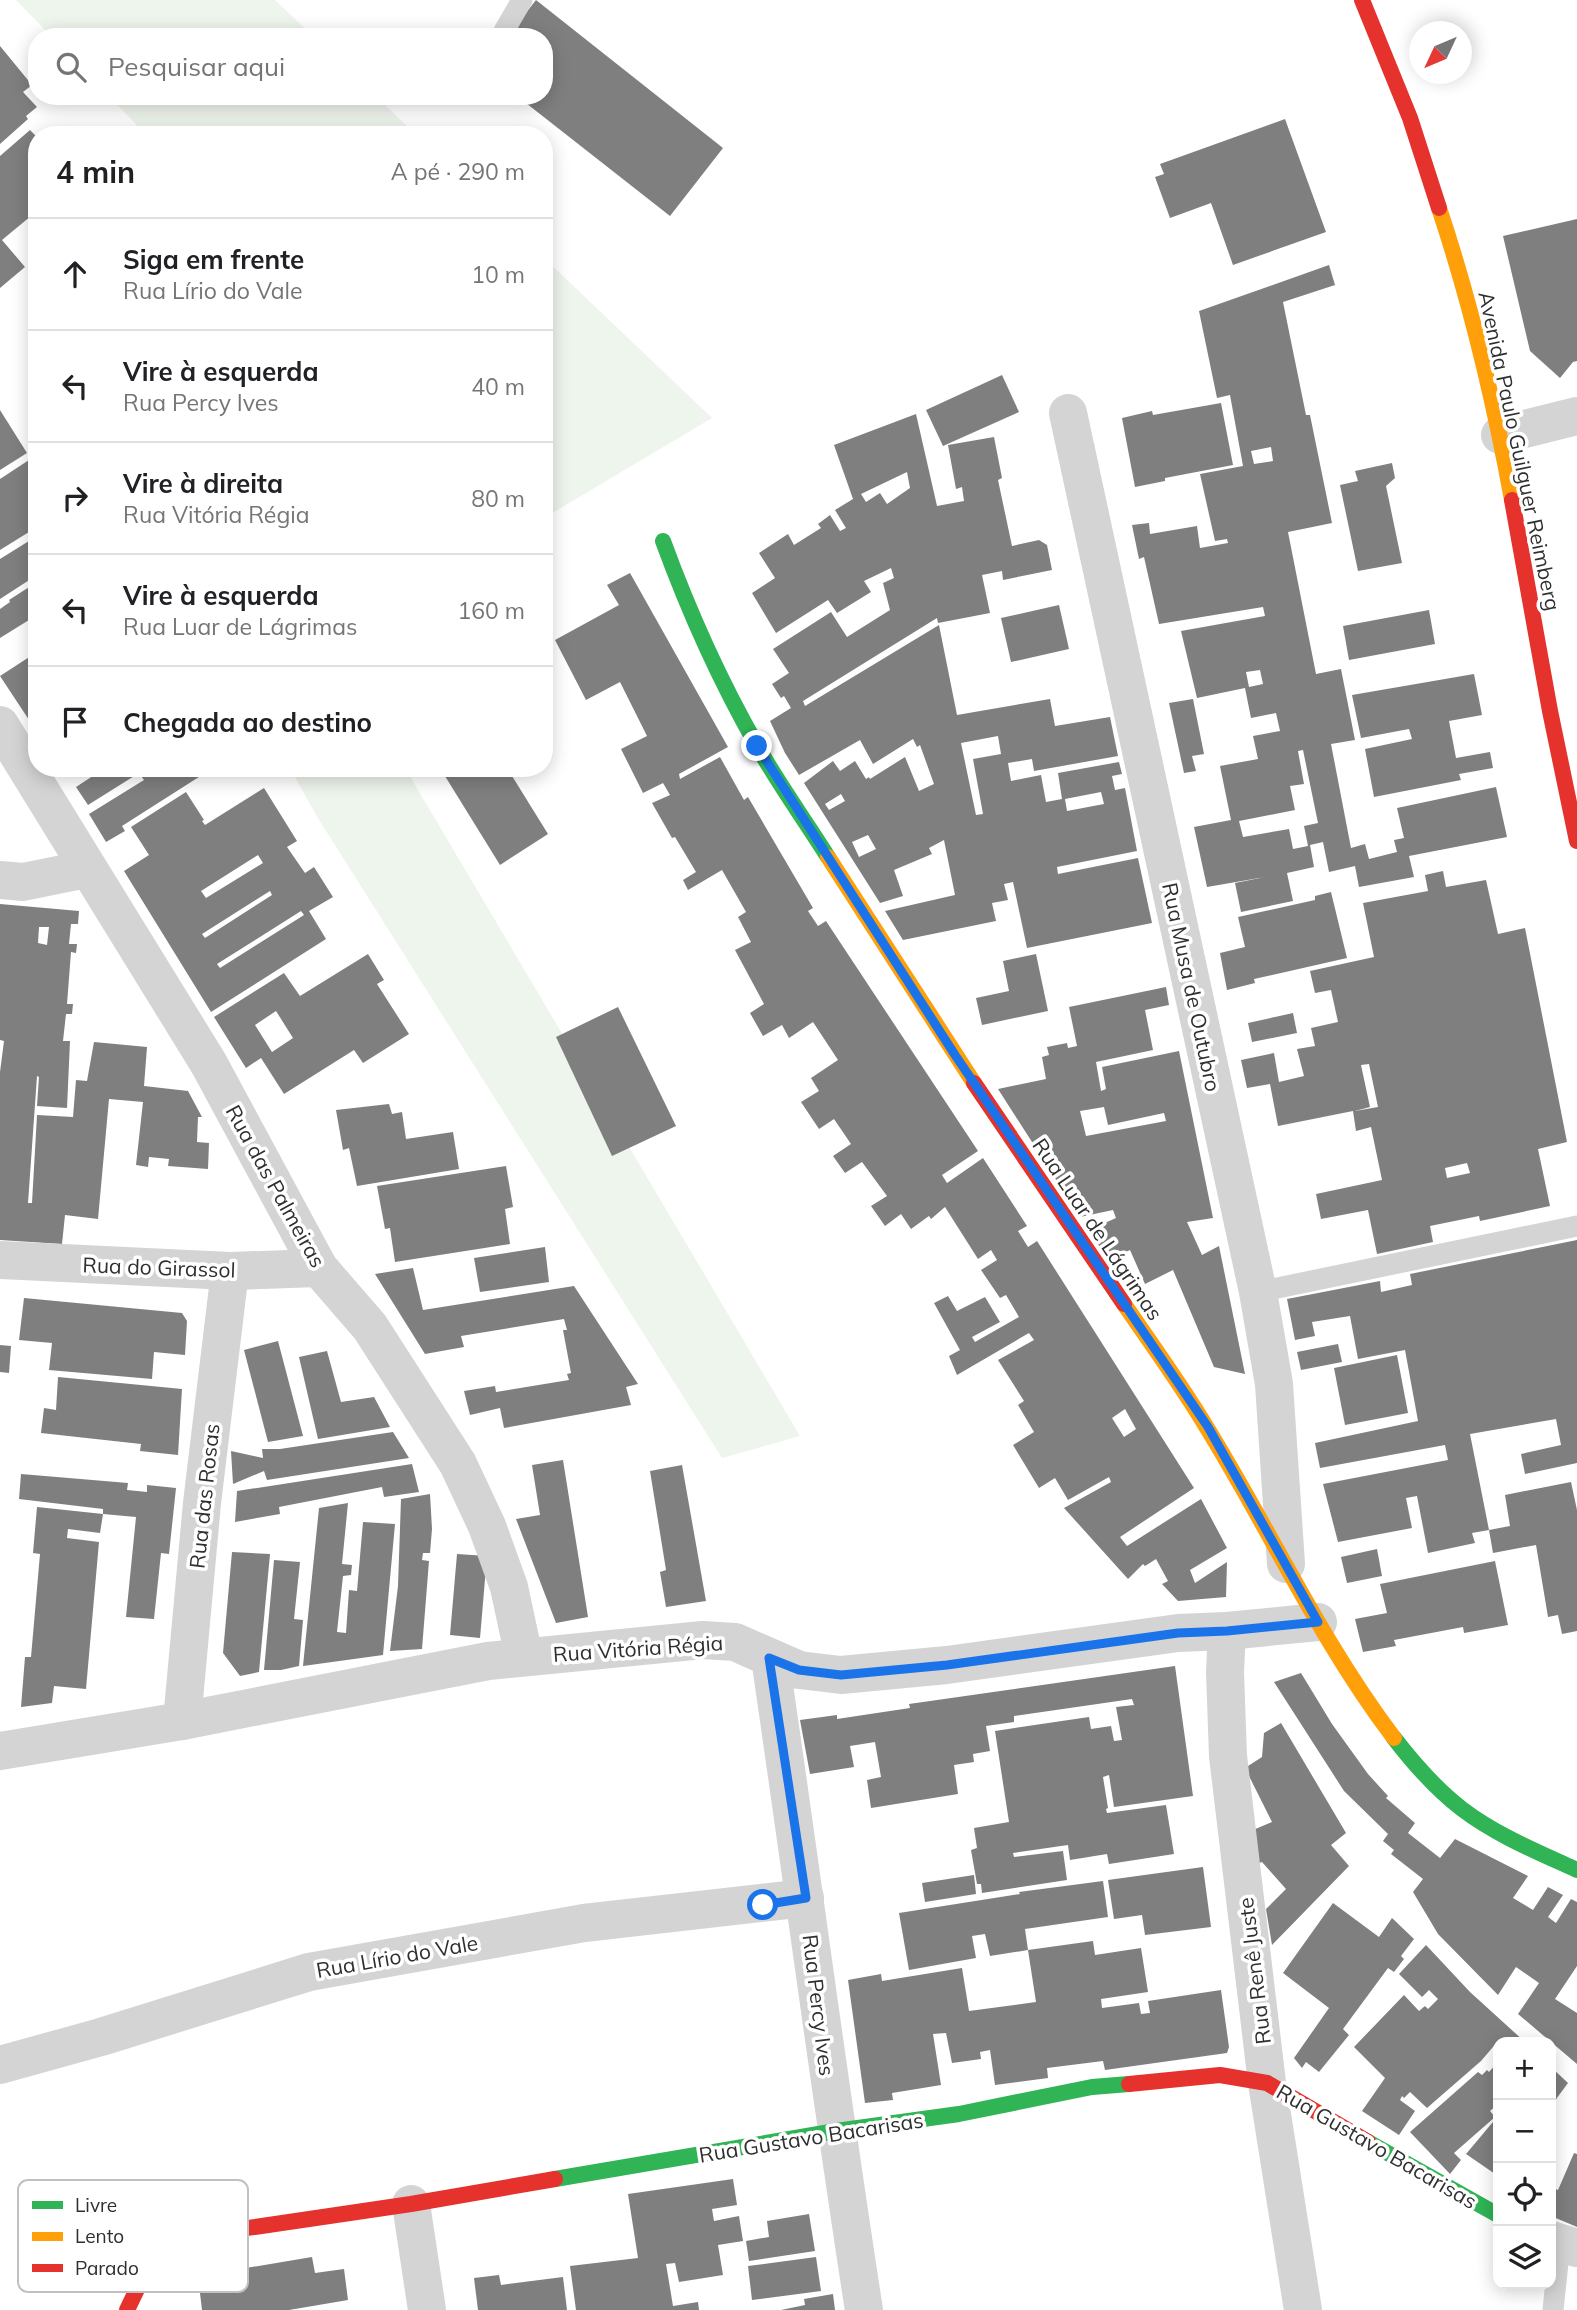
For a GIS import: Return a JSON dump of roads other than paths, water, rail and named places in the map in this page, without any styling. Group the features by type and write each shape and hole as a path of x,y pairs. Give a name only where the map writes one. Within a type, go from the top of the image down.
{"street":[{"name":"Avenida Paulo Guilguer Reimberg","path":"1362,0 1410,118 1465,286 1500,435 1550,711 1577,841"},
{"name":"Rua Musa de Outubro","path":"1068,414 1258,1292 1274,1384 1286,1564"},
{"path":"1500,435 1577,416"},
{"name":"Rua Luar de Lágrimas","path":"663,541 689,612 715,668 757,746 955,1055 1208,1427 1318,1622 1377,1716 1413,1763 1462,1809 1507,1837 1577,1870"},
{"name":"Rua das Palmeiras","path":"0,725 28,771"},
{"name":"Rua das Palmeiras","path":"32,777 209,1064 319,1268 370,1327 458,1464 487,1526 505,1575 524,1657"},
{"path":"0,880 23,882 88,869"},
{"name":"Rua do Girassol","path":"0,1260 229,1271 319,1268"},
{"name":"Rua das Rosas","path":"182,1721 202,1503 229,1271"},
{"name":"Rua Vitória Régia","path":"0,1751 182,1721 343,1692 488,1661 524,1657 703,1640 735,1642 799,1670 841,1675 947,1665 1178,1633 1318,1622"},
{"name":"Rua Renê Juste","path":"1227,1631 1225,1672 1228,1756 1267,2083 1303,2310"},
{"name":"Rua Percy Ives","path":"769,1658 864,2310"},
{"name":"Rua Lírio do Vale","path":"0,2065 309,1972 584,1923 806,1898"},
{"name":"Rua Gustavo Bacarisas","path":"248,2228 836,2131 959,2114 1092,2087 1220,2074 1267,2083 1493,2212"},
{"path":"411,2203 427,2310"},
{"name":"Rua Gustavo Bacarisas","path":"127,2310 136,2292"}],"lane":[{"path":"506,28 522,0"},
{"path":"1258,1292 1577,1226"},
{"path":"1553,2310 1563,2244"}]}
